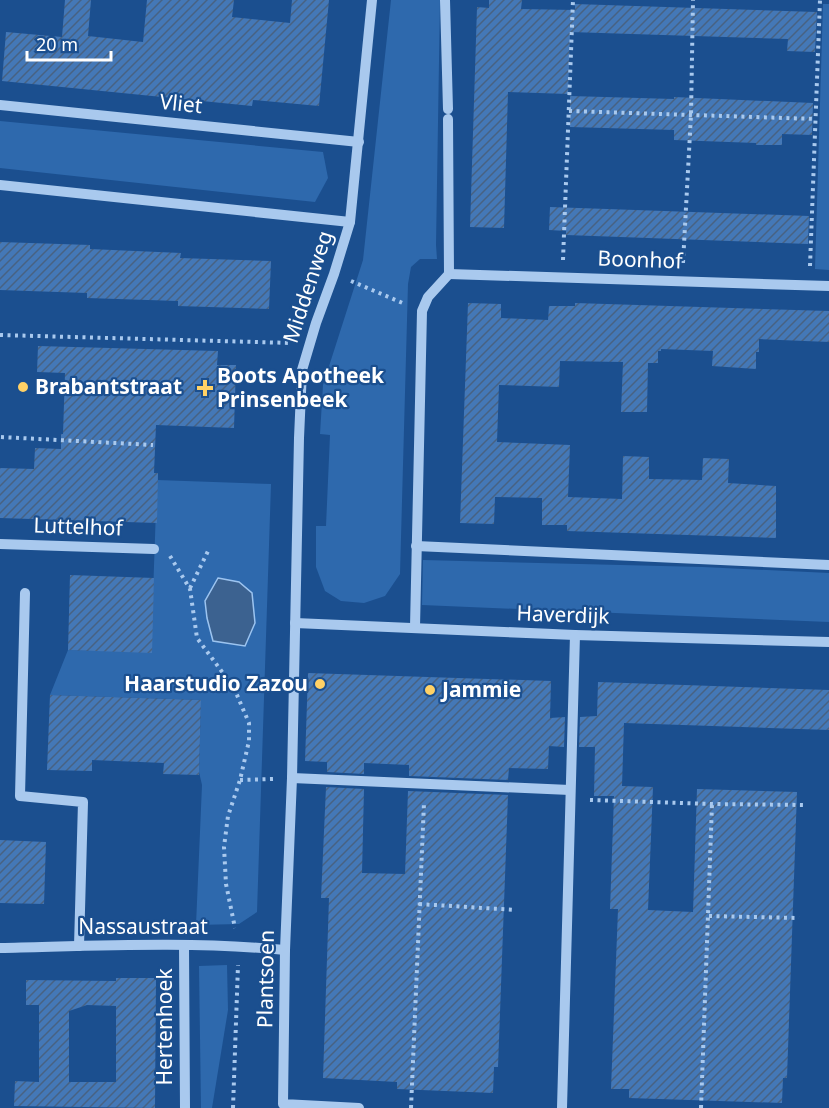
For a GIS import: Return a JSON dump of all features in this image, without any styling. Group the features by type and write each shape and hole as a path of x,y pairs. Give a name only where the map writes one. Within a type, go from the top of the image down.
{"street":[{"name":"Middenweg","path":"295,622 302,370 350,222 372,0"},
{"path":"415,627 422,311 428,297 449,274 445,0"},
{"name":"Vliet","path":"0,105 358,142"},
{"path":"0,185 350,222"},
{"name":"Boonhof","path":"449,274 829,286"},
{"name":"Luttelhof","path":"0,544 154,549"},
{"path":"416,546 829,565"},
{"path":"25,593 20,796 83,802 79,946"},
{"name":"Haverdijk","path":"295,622 575,635 829,642"},
{"name":"Plantsoen","path":"295,622 285,950 283,1104 359,1108"},
{"path":"562,1108 575,635"},
{"path":"292,778 570,794"},
{"name":"Hertenhoek","path":"184,946 185,1108"},
{"name":"Nassaustraat","path":"0,948 238,946 285,950"}],"path":[{"path":"562,278 573,0"},
{"path":"682,281 691,114 693,0"},
{"path":"810,285 820,0"},
{"path":"569,111 816,119"},
{"path":"334,274 422,311"},
{"path":"0,334 310,343"},
{"path":"1,436 153,445"},
{"path":"167,550 190,589 197,638 234,688 249,723 249,741 240,780 228,816 224,847 226,884 238,946 233,1108"},
{"path":"190,589 208,551"},
{"path":"240,780 292,778"},
{"path":"411,1108 424,784"},
{"path":"570,794 712,804 805,805"},
{"path":"701,1108 712,804"},
{"path":"419,904 516,910"},
{"path":"709,916 800,918"}],"shaded area":[{"path":"391,0 440,0 437,259 420,259 411,267 408,284 400,574 385,596 364,603 341,601 325,591 316,567 316,526 326,526 330,435 320,434 323,385 363,260"},
{"path":"823,4 829,4 829,270 815,269"},
{"path":"0,121 323,152 328,178 315,202 0,168"},
{"path":"157,480 271,484 257,912 239,924 196,925 202,785 199,772 201,700 50,695 68,650 151,652"},
{"path":"423,560 703,567 829,573 829,622 422,605"},
{"path":"218,578 239,582 252,593 255,623 245,646 213,641 205,601"},
{"path":"227,965 228,1010 212,1108 201,1108 199,966"}],"building":[{"path":"65,0 91,0 88,36 143,42 147,0 234,0 232,17 290,23 292,0 329,0 319,106 253,100 252,106 2,81 6,32 62,37"},
{"path":"489,0 522,0 521,9 575,10 575,4 817,12 815,52 787,51 788,39 570,32 568,94 508,92 504,228 470,227 477,7 489,8"},
{"path":"570,96 674,99 674,97 813,103 812,135 782,134 782,145 756,145 756,143 674,140 674,130 570,127"},
{"path":"550,207 809,216 808,244 566,235 566,231 549,230"},
{"path":"0,242 90,245 90,249 181,253 180,258 271,261 269,309 178,306 178,301 87,298 87,293 0,290"},
{"path":"468,303 501,304 501,318 548,320 549,306 575,306 575,303 829,311 829,342 759,339 756,369 712,366 713,351 661,349 658,351 658,363 648,363 647,412 621,412 623,362 560,361 559,387 499,385 497,442 570,445 568,497 622,499 623,456 649,457 649,479 702,480 703,458 729,459 728,483 776,486 776,538 567,531 567,525 542,525 542,498 495,497 494,524 460,523"},
{"path":"38,346 218,351 217,365 236,365 234,428 156,425 154,473 158,473 157,523 0,518 0,468 34,469 35,448 61,449 65,373 37,372"},
{"path":"70,575 154,578 152,653 68,650"},
{"path":"308,673 551,681 550,718 565,717 564,747 549,746 548,769 509,768 508,780 409,776 409,765 364,763 364,774 327,772 327,762 305,761"},
{"path":"598,682 829,690 829,730 624,723 622,786 653,787 648,910 693,912 697,789 797,792 787,1078 783,1078 782,1103 629,1098 629,1089 611,1089 618,909 610,909 614,796 594,796 595,747 579,747 580,717 597,716"},
{"path":"50,695 201,700 199,775 163,774 164,763 92,760 92,771 47,770"},
{"path":"326,787 364,789 362,873 405,874 408,791 508,795 498,1067 494,1067 493,1093 397,1089 397,1082 323,1078 329,898 321,898"},
{"path":"0,840 46,842 44,904 0,903"},
{"path":"116,978 156,978 155,1108 14,1106 15,1081 39,1082 39,1005 26,1005 26,980 116,981","holes":["87,1005 116,1006 116,1082 69,1082 69,1011"]}],"place":[{"name":"Brabantstraat","path":"23,387"},
{"name":"Boots Apotheek Prinsenbeek","path":"205,388"},
{"name":"Haarstudio Zazou","path":"320,684"},
{"name":"Jammie","path":"430,690"}]}
